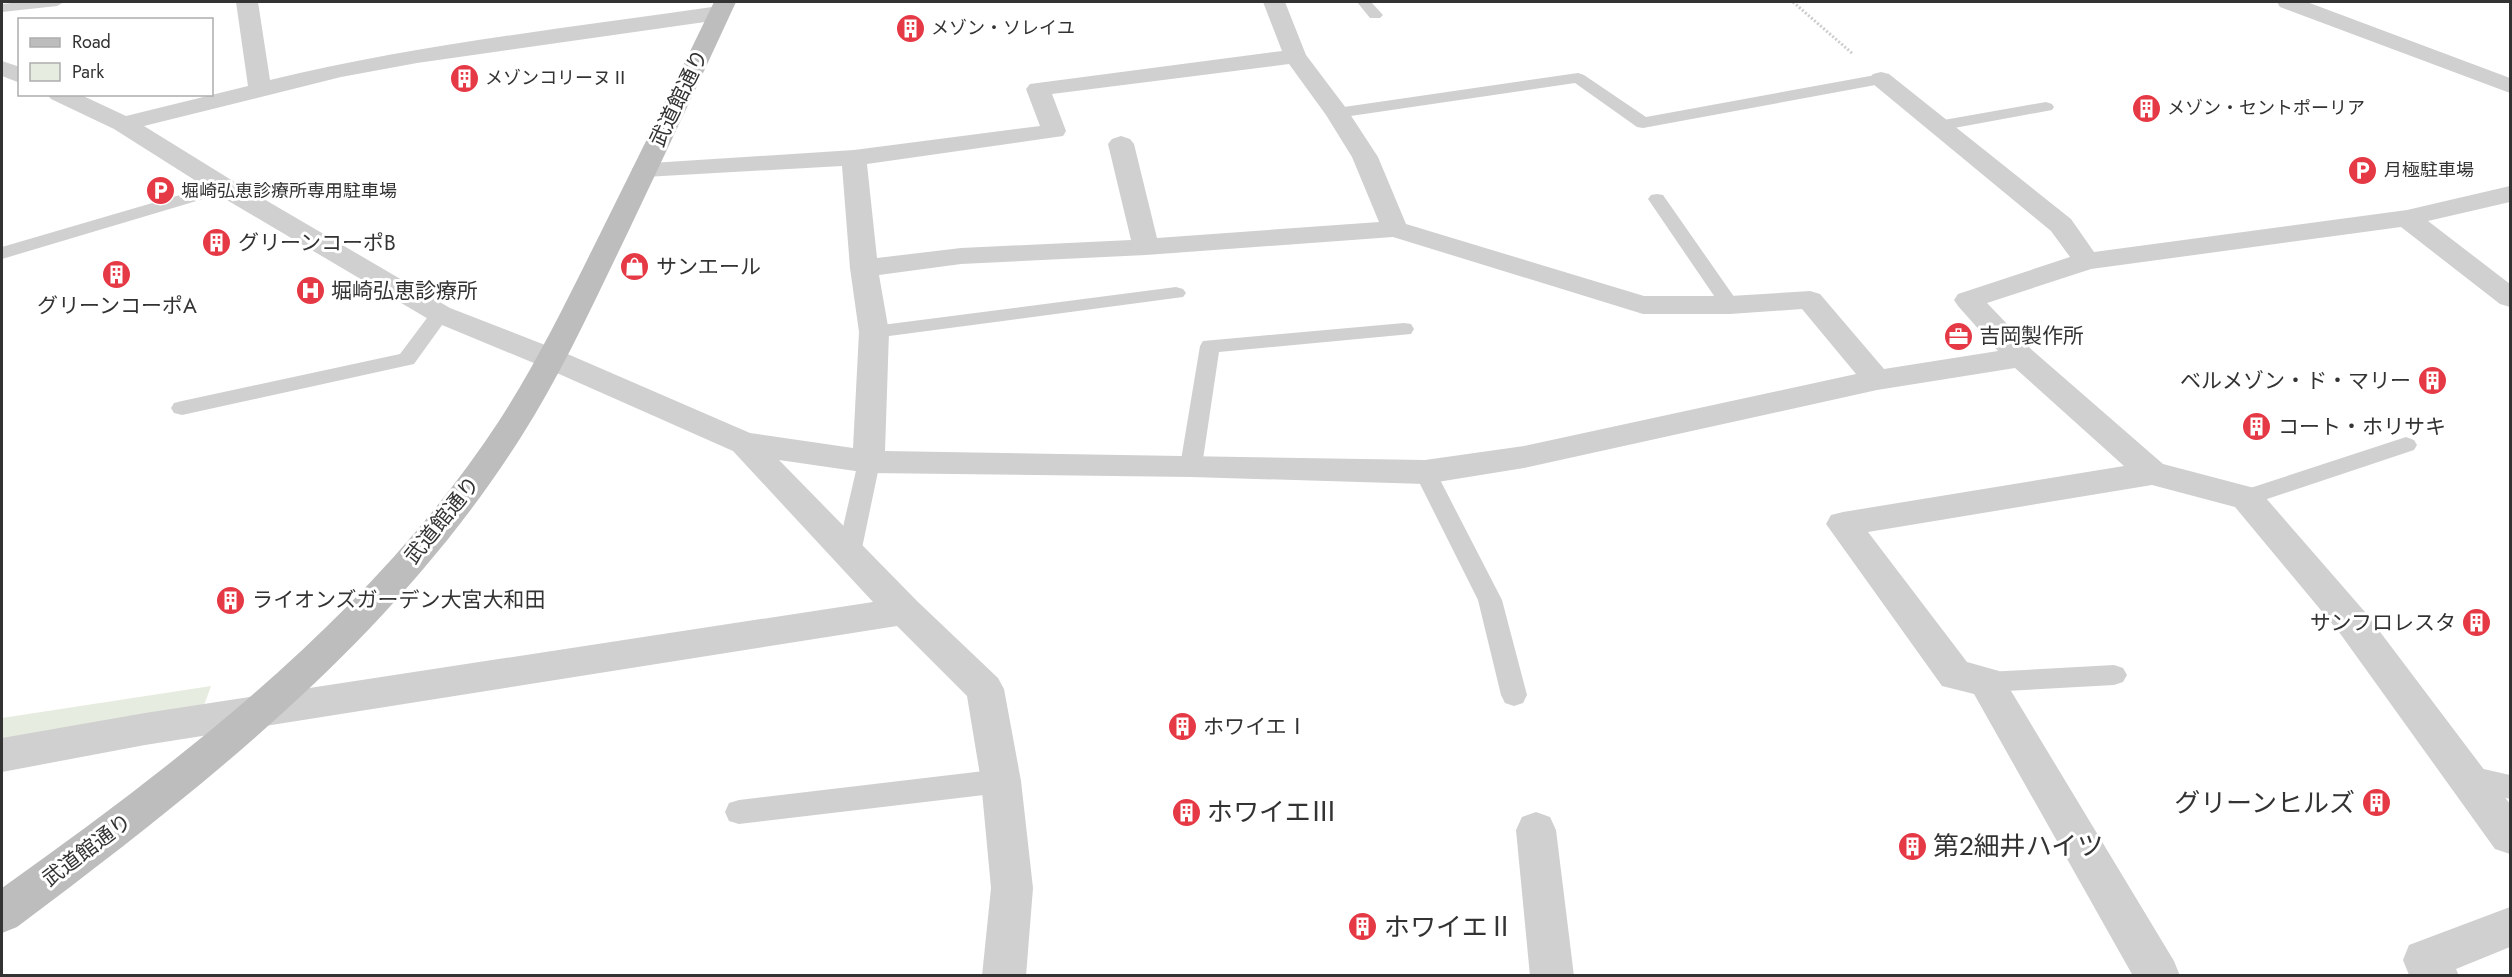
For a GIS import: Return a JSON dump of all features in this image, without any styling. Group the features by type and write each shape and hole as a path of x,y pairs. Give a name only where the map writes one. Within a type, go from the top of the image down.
{"street":[{"path":"247,2 260,90"},
{"path":"1274,2 1295,56 1337,113 1365,157 1395,229"},
{"path":"2288,2 2511,86"},
{"path":"123,124 340,70 722,8"},
{"name":"武道館通り","path":"2,913 200,765 311,668 428,540 471,485 508,431 552,359 722,8"},
{"path":"645,169 854,158 1054,131 1038,89 1295,56"},
{"path":"2,68 18,75"},
{"path":"1881,79 2061,225 2087,261"},
{"path":"63,96 123,124 224,187 440,314 552,359 744,443 869,462 1425,472 1524,457 1877,380 2021,357"},
{"path":"1121,144 1146,247"},
{"path":"854,158 864,268 874,332 869,462"},
{"path":"2152,473 2021,357 1968,300 2087,261 2407,218 2511,194"},
{"path":"2407,218 2511,298"},
{"path":"864,268 961,256 1146,247 1395,229 1643,305 1730,305 1810,300 1877,380"},
{"path":"744,443 904,611 985,688 1001,781 1012,888 1004,975"},
{"path":"2158,975 1986,682 1955,675 1843,524 2152,473 2246,498 2352,622 2511,836"},
{"path":"2,755 904,611"},
{"path":"1536,830 1552,975"},
{"path":"2437,975 2425,960 2511,927"}],"lane":[{"path":"2,8 57,2"},
{"path":"1364,2 1375,15"},
{"path":"1337,113 1578,78 1642,123 1881,79"},
{"path":"1938,126 2046,106"},
{"path":"2,253 224,187"},
{"path":"1657,199 1730,305"},
{"path":"874,332 1176,293"},
{"path":"182,408 407,359 440,314"},
{"path":"1191,466 1210,346 1404,329"},
{"path":"2246,498 2406,446"},
{"path":"849,553 869,462"},
{"path":"1425,472 1490,600 1514,695"},
{"path":"1986,682 2114,675"},
{"path":"2466,777 2511,787"},
{"path":"739,812 1001,781"}],"path":[{"path":"1793,2 1881,79"}],"green space":[{"path":"211,686 202,711 2,741 2,718"}],"place":[{"name":"メゾン・ソレイユ","path":"910,28"},
{"name":"メゾンコリーヌⅡ","path":"464,78"},
{"name":"メゾン・セントポーリア","path":"2146,108"},
{"name":"月極駐車場","path":"2363,170"},
{"name":"堀崎弘恵診療所専用駐車場","path":"160,191"},
{"name":"グリーンコーポB","path":"217,243"},
{"name":"サンエール","path":"635,267"},
{"name":"グリーンコーポA","path":"117,275"},
{"name":"堀崎弘恵診療所","path":"310,291"},
{"name":"吉岡製作所","path":"1958,336"},
{"name":"ベルメゾン・ド・マリー","path":"2432,381"},
{"name":"コート・ホリサキ","path":"2257,427"},
{"name":"ライオンズガーデン大宮大和田","path":"231,600"},
{"name":"サンフロレスタ","path":"2477,623"},
{"name":"ホワイエⅠ","path":"1182,727"},
{"name":"グリーンヒルズ","path":"2376,803"},
{"name":"ホワイエⅢ","path":"1186,812"},
{"name":"第2細井ハイツ","path":"1912,846"},
{"name":"ホワイエⅡ","path":"1363,927"}]}
